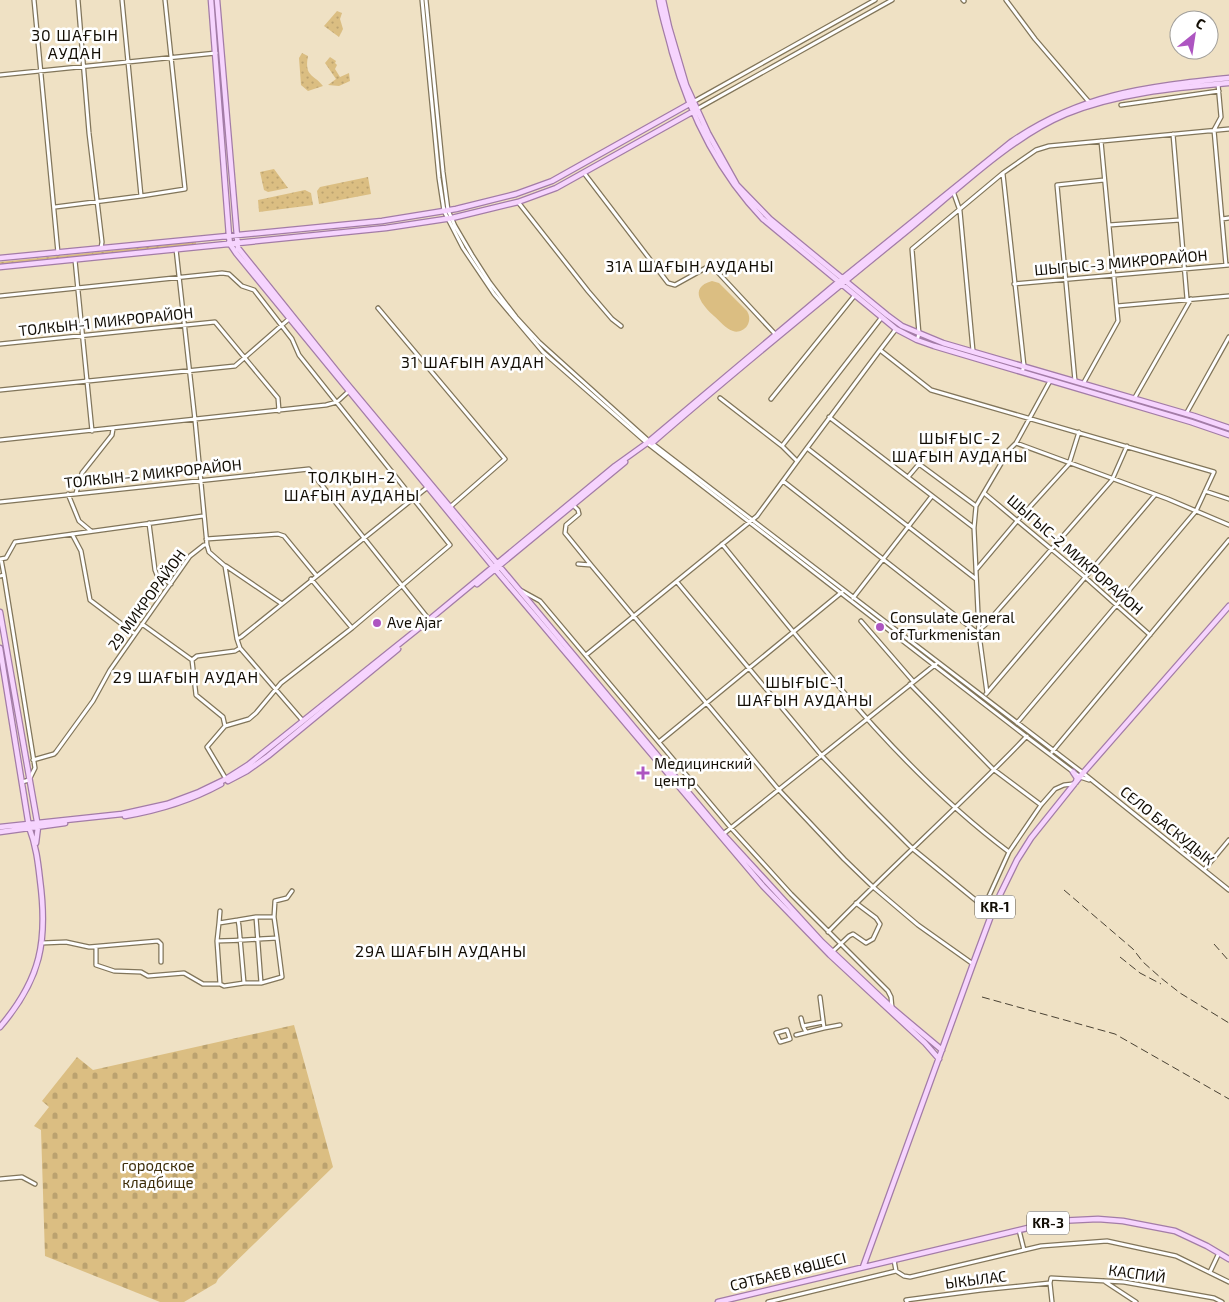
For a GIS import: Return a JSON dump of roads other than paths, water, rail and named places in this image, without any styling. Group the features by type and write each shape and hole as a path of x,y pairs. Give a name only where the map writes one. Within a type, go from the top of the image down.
{"main road":[{"path":"211,0 230,244 496,566 782,907 892,1011 939,1059"},
{"path":"217,0 238,248 349,391 382,428"},
{"path":"659,0 662,16 691,103 723,170 747,202 794,245 894,320 919,334 1229,428"},
{"path":"663,0 691,103"},
{"path":"496,566 626,462 953,191 1029,134 1090,104 1150,92 1218,82 1229,78"},
{"path":"1218,82 1229,83"},
{"path":"0,258 382,221 446,211 516,194 552,181 691,103"},
{"path":"0,267 386,228 449,219 518,202 556,188 694,110"},
{"path":"516,194 518,202"},
{"path":"200,239 200,247"},
{"path":"843,281 855,294 896,329 917,340 1229,435"},
{"path":"1191,422 1194,416"},
{"path":"0,827 109,817 166,804 227,780 304,723 430,621 615,466 649,443"},
{"name":"KR-1","path":"864,1267 992,913 1005,882 1021,852 1083,773 1229,606"},
{"path":"0,612 37,825 36,844 44,907 42,943 36,970 19,1004 0,1027"},
{"path":"0,648 29,825 36,844"},
{"path":"1075,783 1076,770 1083,773"},
{"path":"0,832 29,825"},
{"path":"892,1011 942,1050"},
{"name":"KR-3","path":"864,1267 1057,1221 1098,1220 1123,1222 1175,1231 1229,1259"},
{"name":"СӘТБАЕВ КӨШЕСІ","path":"718,1302 864,1267"}],"street":[{"path":"34,0 58,253"},
{"path":"78,0 89,133 102,242 101,248"},
{"path":"122,0 141,196"},
{"path":"55,207 185,189 165,0"},
{"path":"422,0 439,178 446,211 463,248 494,294 542,352 649,443 936,663 1027,736 1052,752"},
{"path":"426,0 446,211"},
{"path":"691,103 875,0"},
{"path":"694,110 892,0"},
{"path":"1006,0 1035,39 1090,104"},
{"path":"830,25 834,31"},
{"path":"0,75 216,53"},
{"path":"1218,82 1221,117 1214,130 1228,265"},
{"path":"1120,105 1163,97 1219,91"},
{"path":"917,340 919,334 912,249 1003,173 1036,150 1049,146 1229,129"},
{"path":"1134,399 1189,299 1173,134"},
{"path":"1083,384 1118,321 1101,141"},
{"path":"583,172 668,283 675,285 711,265 776,336"},
{"path":"1003,173 1024,366 1022,372"},
{"path":"1074,381 1057,185 1104,180"},
{"path":"953,191 960,210 973,351"},
{"path":"518,202 588,291 612,319 621,326"},
{"path":"1222,219 1229,218"},
{"path":"1109,225 1180,220"},
{"path":"176,249 206,539 209,552 226,566 282,604"},
{"path":"75,260 92,431"},
{"name":"ШЫГЫС-3 МИКРОРАЙОН","path":"1014,284 1228,265"},
{"path":"0,296 222,273 229,274 242,286 254,290 295,343 299,355 450,544 352,628 281,683 249,719 225,726 207,747 227,780"},
{"path":"771,399 855,294"},
{"path":"1117,306 1229,296"},
{"path":"378,308 506,460 449,508"},
{"path":"0,390 235,366 290,317"},
{"path":"782,446 882,317"},
{"name":"ТОЛКЫН-1 МИКРОРАЙОН","path":"0,344 215,322 244,358"},
{"path":"586,655 757,516 896,329"},
{"path":"1186,414 1229,337"},
{"path":"880,350 931,390 1214,472 1196,510 1014,726"},
{"path":"244,358 278,398 279,411"},
{"path":"987,693 979,632 975,570 974,528 976,506 1009,450 1016,443 1050,381"},
{"path":"0,440 326,406 337,402 349,391"},
{"path":"720,398 782,446 797,461"},
{"path":"829,417 974,528"},
{"path":"76,493 82,474 112,435 113,429"},
{"path":"975,570 1069,464 1079,432"},
{"path":"1016,443 1196,510 1229,525"},
{"path":"979,632 1112,480 1127,446"},
{"path":"807,448 976,579"},
{"path":"908,478 919,464 976,506"},
{"name":"ТОЛКЫН-2 МИКРОРАЙОН","path":"0,502 309,470 364,538"},
{"path":"783,481 883,560 979,632"},
{"path":"237,639 430,485"},
{"path":"1205,491 1229,499"},
{"name":"ШЫГЫС-2 МИКРОРАЙОН","path":"984,493 1086,578 1150,635"},
{"path":"68,494 79,521 91,531"},
{"path":"982,699 1155,495"},
{"path":"853,599 932,496"},
{"path":"573,505 579,514 566,525 565,533 779,790 872,886 918,925 973,964"},
{"path":"22,782 29,780 34,768 2,576 1,559 6,558 15,542 204,516"},
{"path":"149,523 154,570 157,575 171,584"},
{"path":"72,534 81,550 90,600 135,634"},
{"path":"206,539 278,534 284,536 316,575"},
{"path":"364,538 430,621"},
{"path":"1052,752 1229,540"},
{"path":"722,544 866,718 954,808 1009,852"},
{"name":"29 МИКРОРАЙОН","path":"33,760 56,752 87,709 110,670 190,556 204,545 207,545"},
{"path":"578,564 591,565"},
{"path":"226,566 240,648 304,723"},
{"path":"311,579 352,628"},
{"path":"677,582 822,756 913,848 992,913"},
{"path":"516,589 540,601 731,828 828,932 888,991 891,997 892,1011"},
{"path":"659,742 843,592"},
{"path":"861,621 911,683 993,769 1041,805"},
{"path":"142,624 192,660 196,695 223,717 225,726"},
{"path":"192,660 197,656 235,651 240,648"},
{"path":"722,835 936,663"},
{"path":"982,699 1017,723 1052,752"},
{"path":"828,932 872,886 1030,733"},
{"name":"СЕЛО БАСКУДЫК","path":"1052,752 1114,797 1229,890"},
{"path":"984,907 1009,852 1041,805 1055,789 1075,783"},
{"path":"1204,870 1229,840"},
{"path":"96,947 96,965 114,972 141,972 148,976 184,973 201,983 224,986 260,983 282,977 274,917 275,901 287,898 292,890"},
{"path":"831,954 853,934 866,943 873,940 880,924 876,918 856,903"},
{"path":"220,911 217,941 220,984"},
{"path":"219,923 256,917 274,917"},
{"path":"256,917 260,983"},
{"path":"238,920 244,983"},
{"path":"217,941 277,938"},
{"path":"42,943 66,942 96,947 158,941 161,944 161,962"},
{"path":"820,997 824,1028"},
{"path":"801,1018 802,1026 806,1032"},
{"path":"802,1026 823,1022"},
{"path":"796,1035 840,1025"},
{"path":"787,1030 790,1039 780,1042 776,1033 787,1030"},
{"path":"0,1179 22,1177 35,1184"},
{"path":"1019,1230 1024,1250"},
{"path":"768,1302 789,1300 896,1271 910,1277 1041,1246 1107,1242 1176,1256 1229,1282"},
{"path":"1210,1272 1219,1254"},
{"path":"894,1260 896,1271"},
{"name":"КАСПИЙ","path":"1050,1283 1051,1278 1133,1283 1214,1298 1222,1302"},
{"path":"1103,1280 1136,1302"},
{"path":"1050,1283 1052,1302"},
{"name":"ЫКЫЛАС","path":"907,1302 906,1300 1050,1283"}],"railway":[{"path":"1064,890 1133,949 1143,962 1161,978 1180,993 1229,1023"},
{"path":"1214,944 1229,961"},
{"path":"1120,957 1140,973 1161,984"},
{"path":"982,997 1115,1034 1229,1099"}],"place":[{"name":"Ave Ajar","path":"377,623"},
{"name":"Consulate General of Turkmenistan","path":"880,627"},
{"name":"Медицинский центр","path":"643,773"}],"district":[{"name":"30 ШАҒЫН АУДАН","path":"75,44"},
{"name":"31А ШАҒЫН АУДАНЫ","path":"690,266"},
{"name":"31 ШАҒЫН АУДАН","path":"473,362"},
{"name":"ШЫҒЫС-2 ШАҒЫН АУДАНЫ","path":"960,447"},
{"name":"ТОЛҚЫН-2 ШАҒЫН АУДАНЫ","path":"352,486"},
{"name":"29 ШАҒЫН АУДАН","path":"186,677"},
{"name":"ШЫҒЫС-1 ШАҒЫН АУДАНЫ","path":"805,691"},
{"name":"29А ШАҒЫН АУДАНЫ","path":"441,951"}],"park label":[{"name":"городское кладбище","path":"158,1174"}]}
